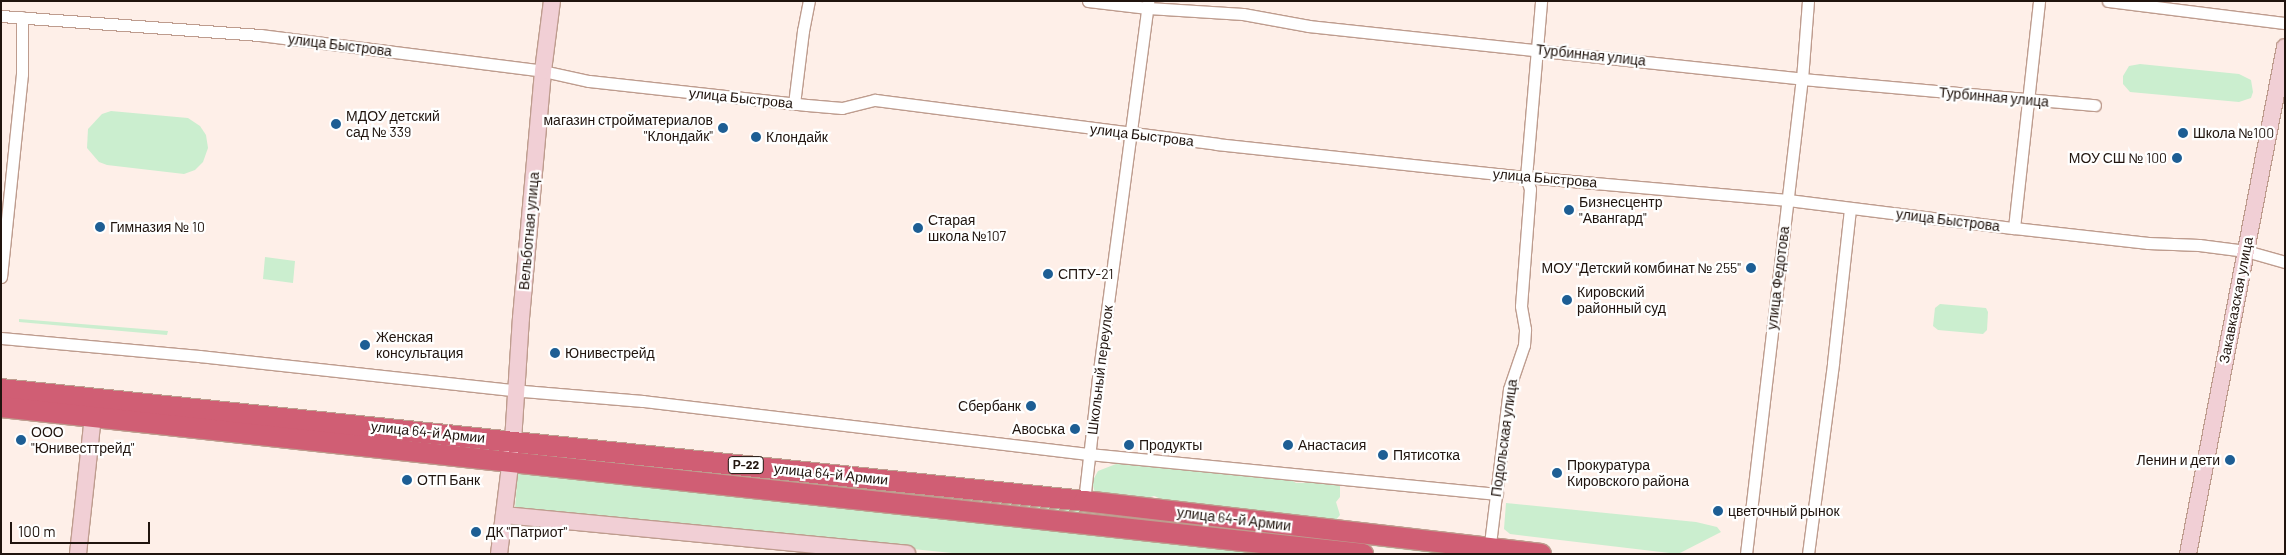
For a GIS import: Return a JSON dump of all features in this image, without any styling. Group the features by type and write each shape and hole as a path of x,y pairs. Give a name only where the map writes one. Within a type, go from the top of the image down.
{"highway":[{"name":"улица 64-й Армии","path":"1,389 94,407 511,462 1363,554"},
{"name":"улица 64-й Армии","path":"1,406 94,407 513,441 1084,501 1489,551 1541,554"},
{"path":"1294,546 1296,526"}],"street":[{"name":"Вельботная улица","path":"499,554 511,462 543,71 552,1"},
{"path":"794,104 803,31 809,1"},
{"name":"Турбинная улица","path":"1088,1 1243,14 1309,26 1537,49 1802,79 2095,105"},
{"name":"Подольская улица","path":"1489,551 1508,389 1524,345 1525,329 1520,306 1530,189 1526,177 1541,1"},
{"name":"улица Федотова","path":"1746,554 1802,79 1808,1"},
{"path":"2014,228 2030,100 2039,1"},
{"path":"2108,1 2285,23"},
{"name":"Школьный переулок","path":"1084,501 1148,5"},
{"name":"улица Быстрова","path":"1,16 260,35 543,71 589,81 794,104 842,108 875,100 1131,134 1526,177 1788,200 2014,228 2246,251 2285,262"},
{"path":"1,277 22,74 22,17"},
{"name":"Закавказская улица","path":"2188,554 2246,251 2279,107 2285,47"},
{"path":"1808,554 1833,363 1850,208"},
{"path":"1,338 643,401 1089,454 1496,494"},
{"path":"78,554 94,407"},
{"path":"504,515 907,554"}],"green space":[{"path":"2140,64 2239,74 2251,80 2253,92 2251,98 2239,102 2130,92 2123,84 2123,76 2129,66"},
{"path":"111,111 188,118 200,126 206,135 208,148 203,162 195,170 184,174 107,165 99,162 87,148 88,129 102,114"},
{"path":"265,257 295,261 293,283 263,279"},
{"path":"1940,304 1986,308 1988,312 1987,330 1983,334 1938,330 1933,326 1935,308"},
{"path":"19,319 168,331 167,335 19,322"},
{"path":"524,453 1269,529 1271,533 1268,535 527,455"},
{"path":"1133,463 1150,467 1164,465 1232,471 1255,477 1267,475 1288,478 1296,483 1335,482 1340,486 1340,497 1336,502 1340,515 1334,522 1169,502 1154,496 1139,500 1133,495 1095,493 1092,482 1098,471 1116,464"},
{"path":"518,469 1306,554 962,554 515,509"},
{"path":"1506,503 1696,522 1717,527 1721,532 1678,554 1510,534 1504,529"},
{"path":"1310,537 1472,554 1440,554 1312,539"}],"place":[{"name":"МДОУ детский сад № 339","path":"336,124"},
{"name":"магазин стройматериалов \"Клондайк\"","path":"723,128"},
{"name":"Школа №100","path":"2183,133"},
{"name":"Клондайк","path":"756,137"},
{"name":"МОУ СШ № 100","path":"2177,158"},
{"name":"Бизнесцентр \"Авангард\"","path":"1569,210"},
{"name":"Гимназия № 10","path":"100,227"},
{"name":"Старая школа №107","path":"918,228"},
{"name":"МОУ \"Детский комбинат № 255\"","path":"1751,268"},
{"name":"СПТУ-21","path":"1048,274"},
{"name":"Кировский районный суд","path":"1567,300"},
{"name":"Женская консультация","path":"365,345"},
{"name":"Юнивестрейд","path":"555,353"},
{"name":"Сбербанк","path":"1031,406"},
{"name":"Авоська","path":"1075,429"},
{"name":"ООО \"Юнивесттрейд\"","path":"21,440"},
{"name":"Продукты","path":"1129,445"},
{"name":"Анастасия","path":"1288,445"},
{"name":"Пятисотка","path":"1383,455"},
{"name":"Ленин и дети","path":"2230,460"},
{"name":"Прокуратура Кировского района","path":"1557,473"},
{"name":"ОТП Банк","path":"407,480"},
{"name":"цветочный рынок","path":"1718,511"},
{"name":"ДК \"Патриот\"","path":"476,532"}]}
